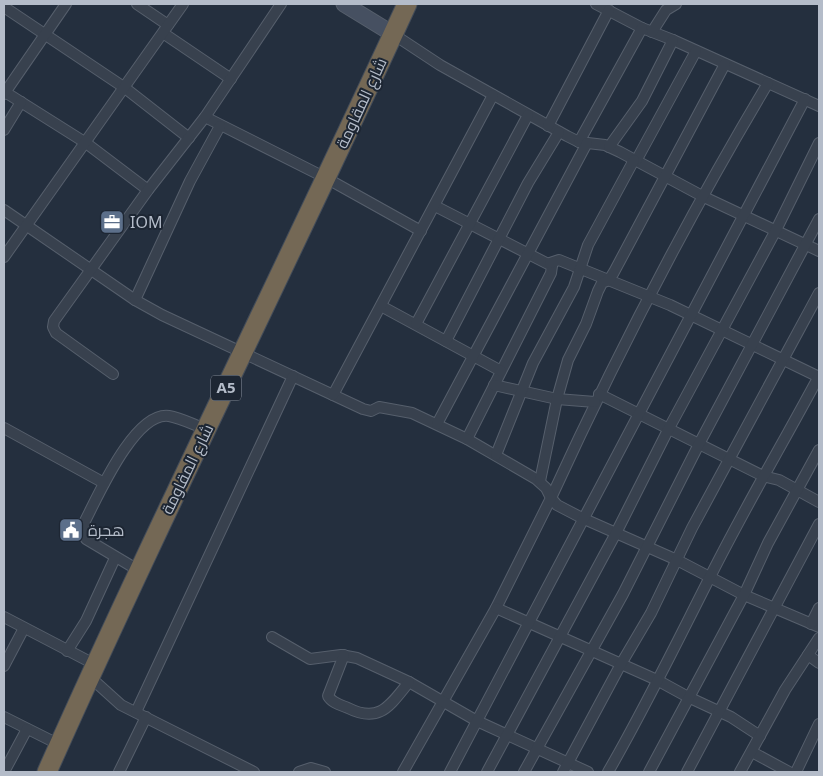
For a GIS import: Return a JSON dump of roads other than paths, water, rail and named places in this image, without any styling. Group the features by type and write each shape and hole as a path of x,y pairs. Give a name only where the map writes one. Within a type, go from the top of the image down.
{"highway":[{"name":"شارع المقاومة","path":"48,772 138,570 244,353 407,4"}],"street":[{"path":"66,4 4,93 22,102 86,143 148,190"},
{"path":"137,4 231,79"},
{"path":"4,257 183,4"},
{"path":"113,374 56,333 53,327 54,321 148,190 205,117 281,4"},
{"path":"344,4 493,95 559,132 583,142 609,146 704,197 819,252"},
{"path":"596,4 642,28 673,40 819,106"},
{"path":"652,32 666,10 676,4"},
{"path":"4,7 125,88 189,138"},
{"path":"548,126 609,10"},
{"path":"437,424 529,252 642,28"},
{"path":"609,146 642,101 673,40"},
{"path":"496,455 533,363 581,270 588,245 696,51"},
{"path":"540,481 557,399 568,360 586,324 598,291 602,283 609,280 725,64"},
{"path":"403,772 496,608 648,297 732,144 768,83"},
{"path":"333,395 493,95"},
{"path":"450,772 582,518 745,215 805,99"},
{"path":"5,124 22,102"},
{"path":"416,324 528,115"},
{"path":"205,117 326,178 421,231"},
{"path":"134,300 190,181 220,126"},
{"path":"446,341 499,237 543,156 559,132"},
{"path":"487,772 776,230 819,143"},
{"path":"435,206 550,263 552,269 467,439"},
{"path":"4,210 134,300 191,330 363,409 371,411 379,407 398,410 412,413 437,424 540,481 557,505 677,560 744,595 815,625 819,608"},
{"path":"524,772 590,650 623,594 699,444 819,219"},
{"path":"550,263 559,260 609,280 690,315 819,377 710,577 685,630 608,772"},
{"path":"566,768 621,664 651,613 730,459 819,293"},
{"path":"381,306 501,371"},
{"path":"136,712 293,376"},
{"path":"494,385 557,399 597,398 639,414 668,430 819,502"},
{"path":"138,570 86,539 83,530 104,483 138,433 158,418 168,416 206,429"},
{"path":"4,428 104,483"},
{"path":"649,772 744,595 768,543 819,450"},
{"path":"687,772 819,524"},
{"path":"67,651 86,621 115,558"},
{"path":"496,608 657,680 731,717 760,736"},
{"path":"4,617 67,651 93,671 112,698 254,772"},
{"path":"4,666 24,628"},
{"path":"272,637 310,659 328,655 344,655 357,658 409,682 442,703 537,748 566,768 588,772"},
{"path":"740,772 819,638"},
{"path":"344,655 328,696 332,701 360,714 366,716 381,711 391,704 409,682"},
{"path":"808,655 819,663"},
{"path":"4,717 60,745"},
{"path":"119,772 146,717"},
{"path":"796,772 819,724"},
{"path":"4,772 27,729"},
{"path":"752,752 789,772"},
{"path":"299,772 311,768 326,772"}],"place":[{"name":"IOM","path":"112,222"},
{"name":"هجرة","path":"71,530"}]}
